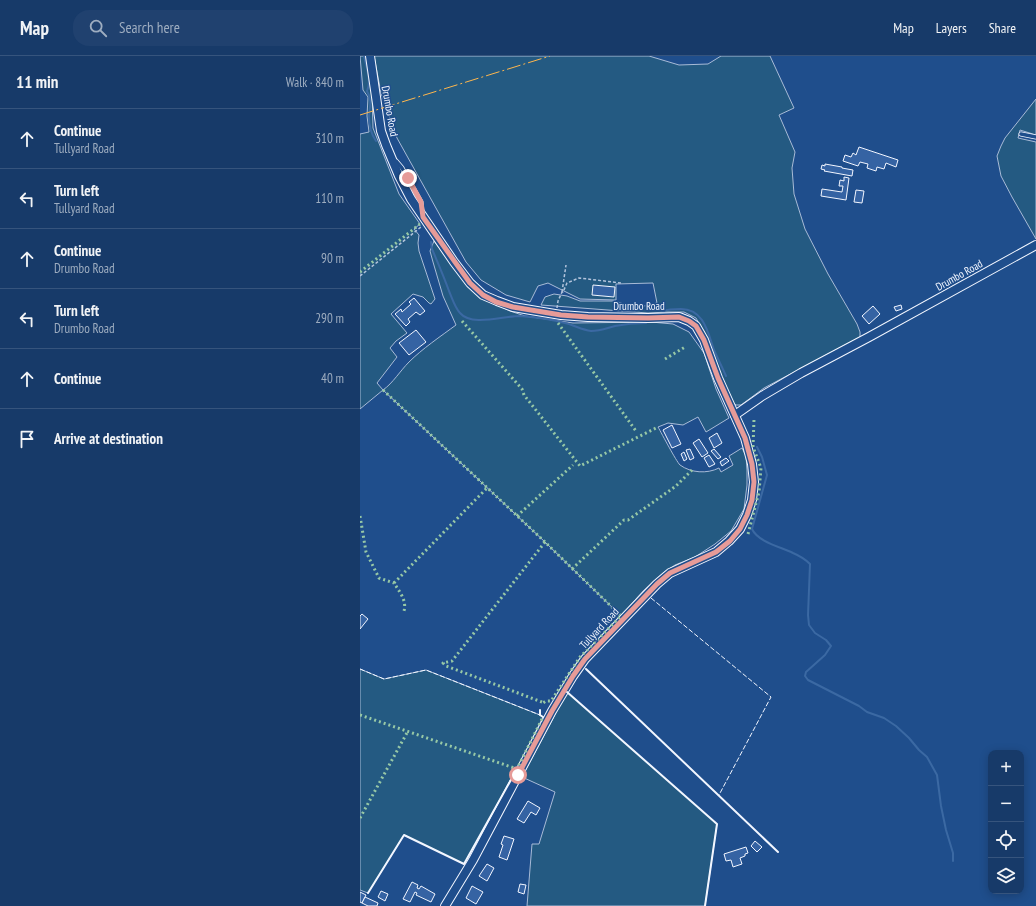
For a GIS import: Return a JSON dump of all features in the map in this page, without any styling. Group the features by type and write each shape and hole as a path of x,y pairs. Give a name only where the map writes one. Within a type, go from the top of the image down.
{"street":[{"name":"Drumbo Road","path":"370,56 381,131 391,159 411,199 470,283 483,295 496,302 513,307 556,314 588,317 679,317 689,321 696,326 704,340 718,378 735,415 762,396 801,373 869,338 1036,245"},
{"name":"Tullyard Road","path":"445,906 473,860 552,711 585,659 657,584 670,573 716,552 730,541 740,529 750,507 754,482 752,464 745,438 735,415"}],"lane":[{"path":"1021,134 1036,137"}],"path":[{"path":"360,276 425,219"},
{"path":"562,292 566,265"},
{"path":"556,314 558,301 567,283 579,278 621,283"}],"shaded area":[{"path":"360,56 366,56 372,94 373,128 399,194 420,224 414,229 419,235 419,251 435,299 431,304 423,297 413,294 391,314 407,333 396,341 390,348 397,357 377,383 383,390 360,409 360,134 369,132 367,116 368,97 363,90"},
{"path":"374,56 649,56 679,65 708,64 721,56 770,56 794,108 779,115 795,152 792,168 794,194 805,229 828,274 857,324 860,337 764,388 741,405 736,405 733,403 718,370 704,332 696,318 684,312 648,313 541,305 545,297 554,294 567,296 580,301 614,301 624,304 645,306 657,303 653,283 616,284 616,300 580,299 548,283 538,286 530,302 506,295 481,280 466,262 397,138 381,93"},
{"path":"1036,99 1036,135 1020,130 1018,138 1036,142 1036,239 1001,176 997,156 1005,138"},
{"path":"434,241 469,288 482,298 510,311 525,316 573,323 651,322 673,324 689,332 704,353 716,389 729,418 706,432 698,417 683,425 668,423 658,427 680,465 689,470 704,472 719,468 721,472 733,465 729,456 742,448 746,456 747,470 744,509 731,531 695,557 675,565 663,573 643,591 621,616 545,542 383,390 414,357 456,325 443,296 430,251"},
{"path":"360,669 384,679 426,670 543,717 517,769 464,864 404,835 368,893 360,890"},
{"path":"567,692 717,824 705,906 527,906 532,844 539,844 555,792 522,777"}],"building":[{"path":"859,147 898,160 896,167 886,163 884,169 877,167 876,171 867,168 868,164 860,162 858,166 843,161 845,155 851,157 853,153 856,155"},
{"path":"825,164 853,170 852,176 824,171 825,170 821,169 822,165 825,166"},
{"path":"844,177 849,178 846,200 821,196 822,189 842,192 843,186 839,186 840,180 844,181"},
{"path":"856,190 864,191 862,203 854,202"},
{"path":"593,285 615,287 614,297 592,295"},
{"path":"414,298 425,311 420,315 416,312 408,319 410,322 406,326 395,314 401,309 402,312 411,304 409,302"},
{"path":"901,305 902,309 896,311 894,307"},
{"path":"873,306 880,314 869,324 862,316"},
{"path":"416,330 426,342 409,355 399,343"},
{"path":"672,425 681,444 672,448 663,430"},
{"path":"717,433 722,443 714,448 709,438"},
{"path":"699,439 708,453 702,457 693,443"},
{"path":"690,449 694,458 690,460 686,450"},
{"path":"714,449 721,457 718,459 711,451"},
{"path":"684,452 687,459 684,461 681,454"},
{"path":"709,455 715,464 709,467 704,458"},
{"path":"726,458 729,461 722,466 720,462"},
{"path":"362,614 368,619 360,629 360,616"},
{"path":"528,801 540,808 536,815 531,812 524,823 517,819"},
{"path":"504,836 514,839 507,860 499,857"},
{"path":"755,841 762,847 757,852 751,846"},
{"path":"746,847 748,853 740,858 742,864 733,867 731,860 726,861 724,854"},
{"path":"487,864 494,868 487,881 479,876"},
{"path":"412,882 418,885 417,888 419,889 421,886 435,894 431,902 416,895 417,893 415,892 410,902 403,899"},
{"path":"520,884 526,885 524,894 518,892"},
{"path":"472,886 483,892 476,904 466,898"},
{"path":"381,891 388,894 385,901 378,897"},
{"path":"360,892 366,895 362,903 360,902"},
{"path":"365,897 378,903 377,906 368,906 362,903"}],"waterway":[{"path":"364,56 369,78 367,91 370,100 369,123 376,141"},
{"path":"431,242 432,249 454,303 458,311 465,317 480,320 513,316 531,317 548,319 591,331 634,323 646,323"},
{"path":"662,311 674,309 689,310 700,317 704,323 726,376"},
{"path":"757,447 762,457 767,475 752,529 755,534 764,541 798,555 810,564 809,625 815,633 826,640 831,646 825,655 806,672 805,676 808,680 859,706 867,712 884,718 896,726 927,757 937,775 941,806 953,853 953,861"}],"hedge":[{"path":"360,272 420,224"},
{"path":"462,321 522,389 524,395 580,466 658,427"},
{"path":"558,323 636,431"},
{"path":"665,359 685,347"},
{"path":"383,390 545,542 621,616 580,657 551,701 546,701 543,703"},
{"path":"748,534 759,492 761,468 753,447 754,419"},
{"path":"517,516 573,465"},
{"path":"572,569 624,520 628,520 676,486 692,470"},
{"path":"394,583 487,488"},
{"path":"360,516 366,552 379,578 394,583 398,589 403,599 405,607 404,611"},
{"path":"542,702 446,666 443,663 452,661 545,542"},
{"path":"360,715 517,769 543,717"},
{"path":"360,818 408,731"}],"fence":[{"path":"651,598 771,697 719,795"},
{"path":"360,669 384,679 426,670 540,715"}],"wall":[{"path":"586,669 778,852"},
{"path":"567,692 717,824 705,906"},
{"path":"540,710 540,715 543,717"},
{"path":"368,893 404,835 464,864 517,769"}],"power":[{"path":"360,115 550,56"}],"route":[{"path":"408,178 421,202 423,217 454,262 470,283 483,295 496,302 513,307 561,315 588,317 679,317 696,326 704,340 718,378 745,438 752,464 754,482 752,500 740,529 730,541 716,552 670,573 657,584 585,659 552,711 518,775"}]}
